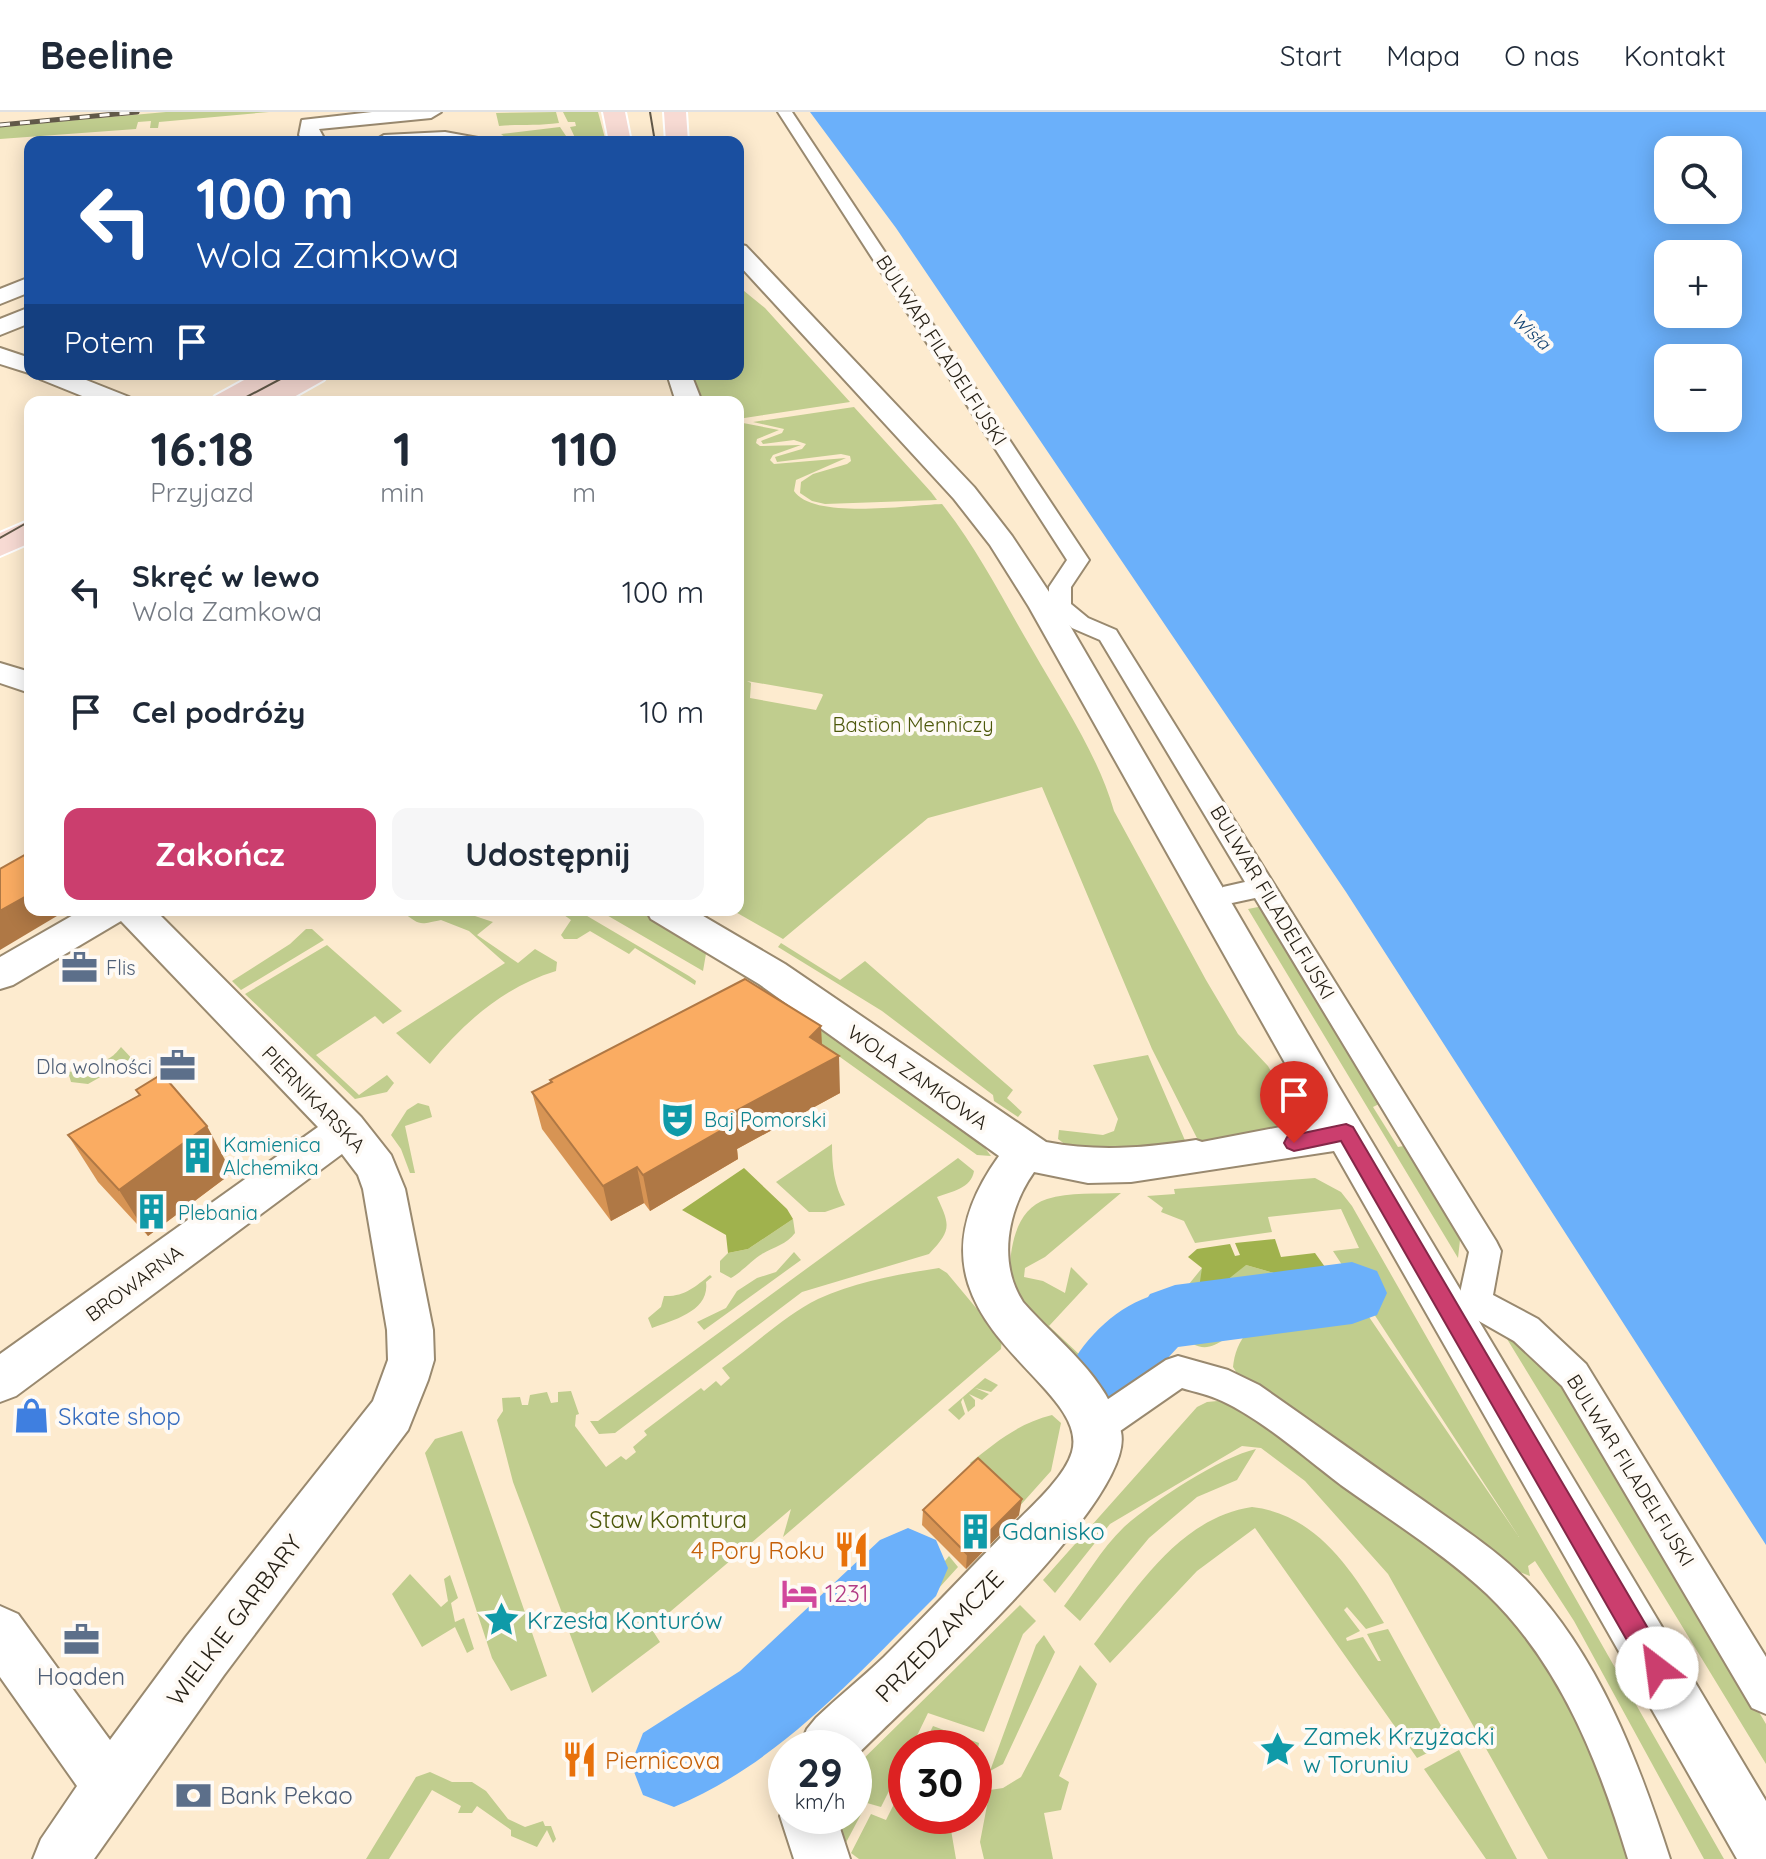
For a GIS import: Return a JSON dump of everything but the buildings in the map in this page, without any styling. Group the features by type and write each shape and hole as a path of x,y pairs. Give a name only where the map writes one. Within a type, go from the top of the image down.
{"main road":[{"path":"614,112 619,136"},
{"path":"675,112 677,136"},
{"path":"236,396 266,380"},
{"path":"274,396 303,380"},
{"path":"0,522 24,509"},
{"path":"0,546 24,533"}],"street":[{"path":"310,136 309,124 431,112"},
{"name":"BULWAR FILADELFIJSKI","path":"785,112 1078,560 1060,587 1060,606 1080,623 1108,635 1485,1251 1475,1302 1526,1330 1574,1375 1766,1694"},
{"path":"744,257 964,493 1002,542 1044,607 1766,1855"},
{"path":"0,297 24,287"},
{"path":"0,328 24,317"},
{"path":"0,355 24,365"},
{"path":"64,380 105,396"},
{"path":"0,673 24,681"},
{"path":"1232,894 1264,887"},
{"path":"0,975 101,916"},
{"name":"PIERNIKARSKA","path":"139,916 346,1129 376,1167 384,1189 410,1330 408,1370"},
{"name":"WOLA ZAMKOWA","path":"674,916 772,974 1025,1152 1055,1163 1110,1167 1346,1132"},
{"name":"BROWARNA","path":"0,1381 346,1129"},
{"path":"1025,1152 996,1195 990,1216 987,1253 991,1285 1006,1317 1070,1385 1098,1426 1178,1371 1228,1386 1247,1396 1462,1551 1521,1603 1542,1629 1580,1688 1607,1741 1634,1808 1649,1859"},
{"name":"WIELKIE GARBARY","path":"61,1859 205,1656 382,1426 408,1370"},
{"name":"PRZEDZAMCZE","path":"845,1730 908,1670 1074,1493 1096,1455 1100,1438 1098,1426"},
{"path":"0,1632 110,1786"},
{"path":"814,1834 822,1859"}],"green space":[{"path":"166,112 269,112 159,122 158,128 150,128 151,121 138,122 136,129 0,139 0,127"},
{"path":"556,112 559,123 499,126 496,113"},
{"path":"563,112 598,112 604,136 574,136 570,127 576,126 575,122 568,122"},
{"path":"560,127 566,136 504,136 501,134"},
{"path":"744,291 765,308 850,402 744,418 744,396 700,396 694,380 744,380"},
{"path":"854,407 937,500 825,504 812,501 800,493 801,482 813,474 847,464 851,461 850,456 841,454 777,462 775,457 802,449 806,444 794,440 763,444 761,441 782,433 784,429 753,422"},
{"name":"Bastion Menniczy","path":"744,423 779,430 757,439 756,443 760,446 801,445 773,455 770,460 774,464 846,458 796,480 794,491 804,500 820,505 863,509 942,504 979,557 1078,729 1099,770 1114,811 1206,980 1238,1034 1268,1066 1304,1132 1203,1150 1152,1049 1042,787 928,818 783,939 743,916","holes":["747,681 823,695 816,710 750,698 751,683"]},
{"path":"1263,906 1383,1102 1373,1107 1398,1147 1409,1145 1461,1231 1458,1258 1248,909"},
{"path":"408,916 475,916 493,922 477,935 518,963 535,949 557,962 556,971 502,996 471,1020 430,1064 396,1033 505,963 469,931 441,920 420,923"},
{"path":"565,916 587,916 689,976 696,981 695,985 635,948 629,954 590,931 577,939 564,939 561,935 571,920"},
{"path":"608,916 656,916 707,948 703,971"},
{"path":"306,929 312,929 324,940 241,990 232,981 290,944"},
{"path":"781,943 840,980 865,961 1013,1090 1007,1098 1022,1112 1018,1117 994,1101 993,1095 882,1011 778,947"},
{"path":"327,945 402,1011 383,1024 375,1016 316,1055 359,1095 387,1075 394,1083 387,1092 355,1099 245,994"},
{"path":"756,986 815,1020 973,1132 991,1156 977,1155 819,1042"},
{"path":"121,1047 137,1064 111,1071 88,1084 71,1082 68,1072 76,1071 85,1077 92,1075 97,1068 93,1062 109,1058"},
{"path":"1148,1055 1190,1152 1135,1156 1066,1145 1058,1139 1059,1130 1103,1135 1114,1131 1118,1119 1093,1065"},
{"path":"418,1103 429,1106 432,1117 405,1126 415,1173 410,1173 401,1149 391,1135 407,1110"},
{"path":"832,1144 834,1176 845,1205 825,1212 809,1212 776,1182"},
{"path":"958,1158 974,1171 965,1186 937,1197 946,1227 942,1239 929,1254 802,1292 615,1433 599,1434 590,1421 598,1421"},
{"path":"744,1168 787,1209 793,1219 748,1249 728,1253 726,1235 682,1210"},
{"path":"1315,1178 1341,1192 1352,1206 1724,1859 1704,1859 1574,1621 1535,1561 1528,1566 1530,1576 1507,1567 1238,1375 1233,1367 1242,1339 1257,1326 1286,1319 1367,1314 1519,1537 1333,1251 1359,1248 1341,1209 1268,1217 1272,1232 1195,1243 1184,1221 1161,1212 1163,1208 1147,1196 1175,1194 1174,1189"},
{"path":"1121,1193 1045,1257 1025,1268 1024,1277 1043,1281 1065,1293 1071,1267 1088,1284 1049,1326 1081,1356 1135,1308 1143,1308 1153,1302 1160,1307 1145,1366 1118,1393 1100,1389 1009,1296 1009,1283 1011,1254 1018,1226 1034,1205 1065,1195"},
{"path":"793,1219 795,1233 788,1240 758,1256 731,1278 720,1272 720,1261 728,1253 748,1249"},
{"path":"1275,1239 1281,1257 1315,1253 1340,1288 1301,1290 1274,1273 1246,1265 1212,1292 1199,1288 1202,1268 1188,1257 1197,1249 1230,1244 1235,1256 1240,1255 1235,1243"},
{"path":"794,1252 801,1260 704,1330 697,1322 726,1308 737,1291 757,1278 776,1272"},
{"path":"1246,1265 1274,1273 1301,1290 1172,1305 1202,1268"},
{"name":"Staw Komtura","path":"939,1268 947,1273 1002,1339 1001,1349 783,1537 791,1509 651,1628 660,1642 592,1693 513,1482 497,1420 503,1411 502,1398 520,1397 522,1405 528,1405 530,1395 547,1392 551,1403 558,1402 558,1392 571,1391 579,1414 576,1415 575,1426 606,1467 621,1456 626,1460 636,1452 633,1447 647,1435 644,1431 701,1388 704,1391 716,1381 721,1386 730,1378 722,1368 805,1306 862,1283"},
{"path":"710,1275 712,1277 706,1282 706,1292 696,1307 680,1318 652,1328 648,1318 661,1307 664,1296 683,1293"},
{"path":"1250,1322 1222,1341 1206,1347 1197,1346 1179,1331 1181,1325"},
{"path":"1504,1334 1562,1379 1766,1724 1766,1764"},
{"path":"985,1378 998,1385 991,1392 975,1388 989,1394 982,1400 969,1394 975,1400 975,1406 968,1412 963,1398 961,1402 965,1414 959,1420 948,1410"},
{"path":"1228,1400 1414,1528 1449,1556 1513,1619 1550,1670 1567,1701 1597,1766 1631,1859 1548,1859 1388,1574 1305,1481 1261,1448 1242,1446 1110,1524 1055,1593 1043,1580 1197,1407 1207,1402"},
{"path":"1052,1415 1061,1423 1051,1471 1017,1509 970,1463 1018,1428"},
{"path":"462,1431 547,1676 511,1691 492,1658 425,1453 435,1439"},
{"path":"1256,1449 1237,1480 1197,1497 1149,1538 1080,1621 1064,1606 1108,1545 1136,1517 1206,1471"},
{"path":"1252,1507 1296,1521 1331,1548 1384,1623 1366,1629 1347,1607 1344,1610 1360,1631 1346,1638 1347,1641 1363,1637 1381,1661 1367,1634 1388,1629 1450,1742 1417,1758 1255,1528 1197,1571 1110,1663 1094,1644 1161,1559 1202,1525"},
{"path":"949,1556 958,1567 919,1610 909,1605"},
{"path":"410,1574 441,1607 448,1601 444,1579 450,1575 458,1598 451,1603 455,1622 464,1618 474,1649 467,1653 455,1627 422,1647 392,1594"},
{"path":"1020,1605 1036,1621 1023,1634 985,1730 928,1713 920,1730 893,1730"},
{"path":"1044,1635 1055,1652 1003,1764 992,1770 992,1766 1036,1645"},
{"path":"1080,1665 1097,1684 1059,1776 1069,1782 1061,1810 1044,1813 1053,1859 984,1859 980,1842 982,1834 992,1834 992,1790 1003,1788 1021,1777"},
{"path":"888,1735 888,1793 881,1807 872,1804 872,1750"},
{"path":"1459,1750 1517,1859 1486,1859 1424,1769"},
{"path":"430,1772 452,1782 472,1782 486,1791 508,1819 525,1827 543,1821 545,1826 551,1826 556,1839 553,1843 547,1830 537,1847 511,1836 511,1830 477,1806 472,1813 458,1813 461,1806 432,1790 389,1859 366,1859 416,1777"},
{"path":"872,1814 886,1820 888,1816 888,1834 952,1834 956,1859 859,1859 851,1853 861,1834 872,1834"},
{"path":"836,1834 851,1834 841,1852"}],"water":[{"name":"Wisła","path":"810,112 1766,112 1766,1545 1346,892 896,228"}],"waterway":[{"path":"1175,1316 1352,1293"},
{"path":"1102,1377 1151,1328"},
{"path":"674,1764 770,1701 908,1568"}],"tram line":[{"path":"650,112 654,136"},
{"path":"248,396 279,380"},
{"path":"0,538 24,524"}],"railway":[{"path":"0,125 137,112"}],"place":[{"name":"Flis","path":"80,967"},
{"name":"Dla wolności","path":"178,1066"},
{"name":"Baj Pomorski","path":"678,1119"},
{"name":"Kamienica Alchemika","path":"197,1155"},
{"name":"Plebania","path":"152,1212"},
{"name":"Skate shop","path":"32,1416"},
{"name":"Gdanisko","path":"976,1531"},
{"name":"4 Pory Roku","path":"851,1550"},
{"name":"1231","path":"799,1593"},
{"name":"Krzesła Konturów","path":"501,1620"},
{"name":"Hoaden","path":"81,1639"},
{"name":"Zamek Krzyżacki w Toruniu","path":"1277,1750"},
{"name":"Piernicova","path":"579,1760"},
{"name":"Bank Pekao","path":"194,1795"}],"route":[{"path":"1294,1143 1346,1132 1657,1668"}]}
